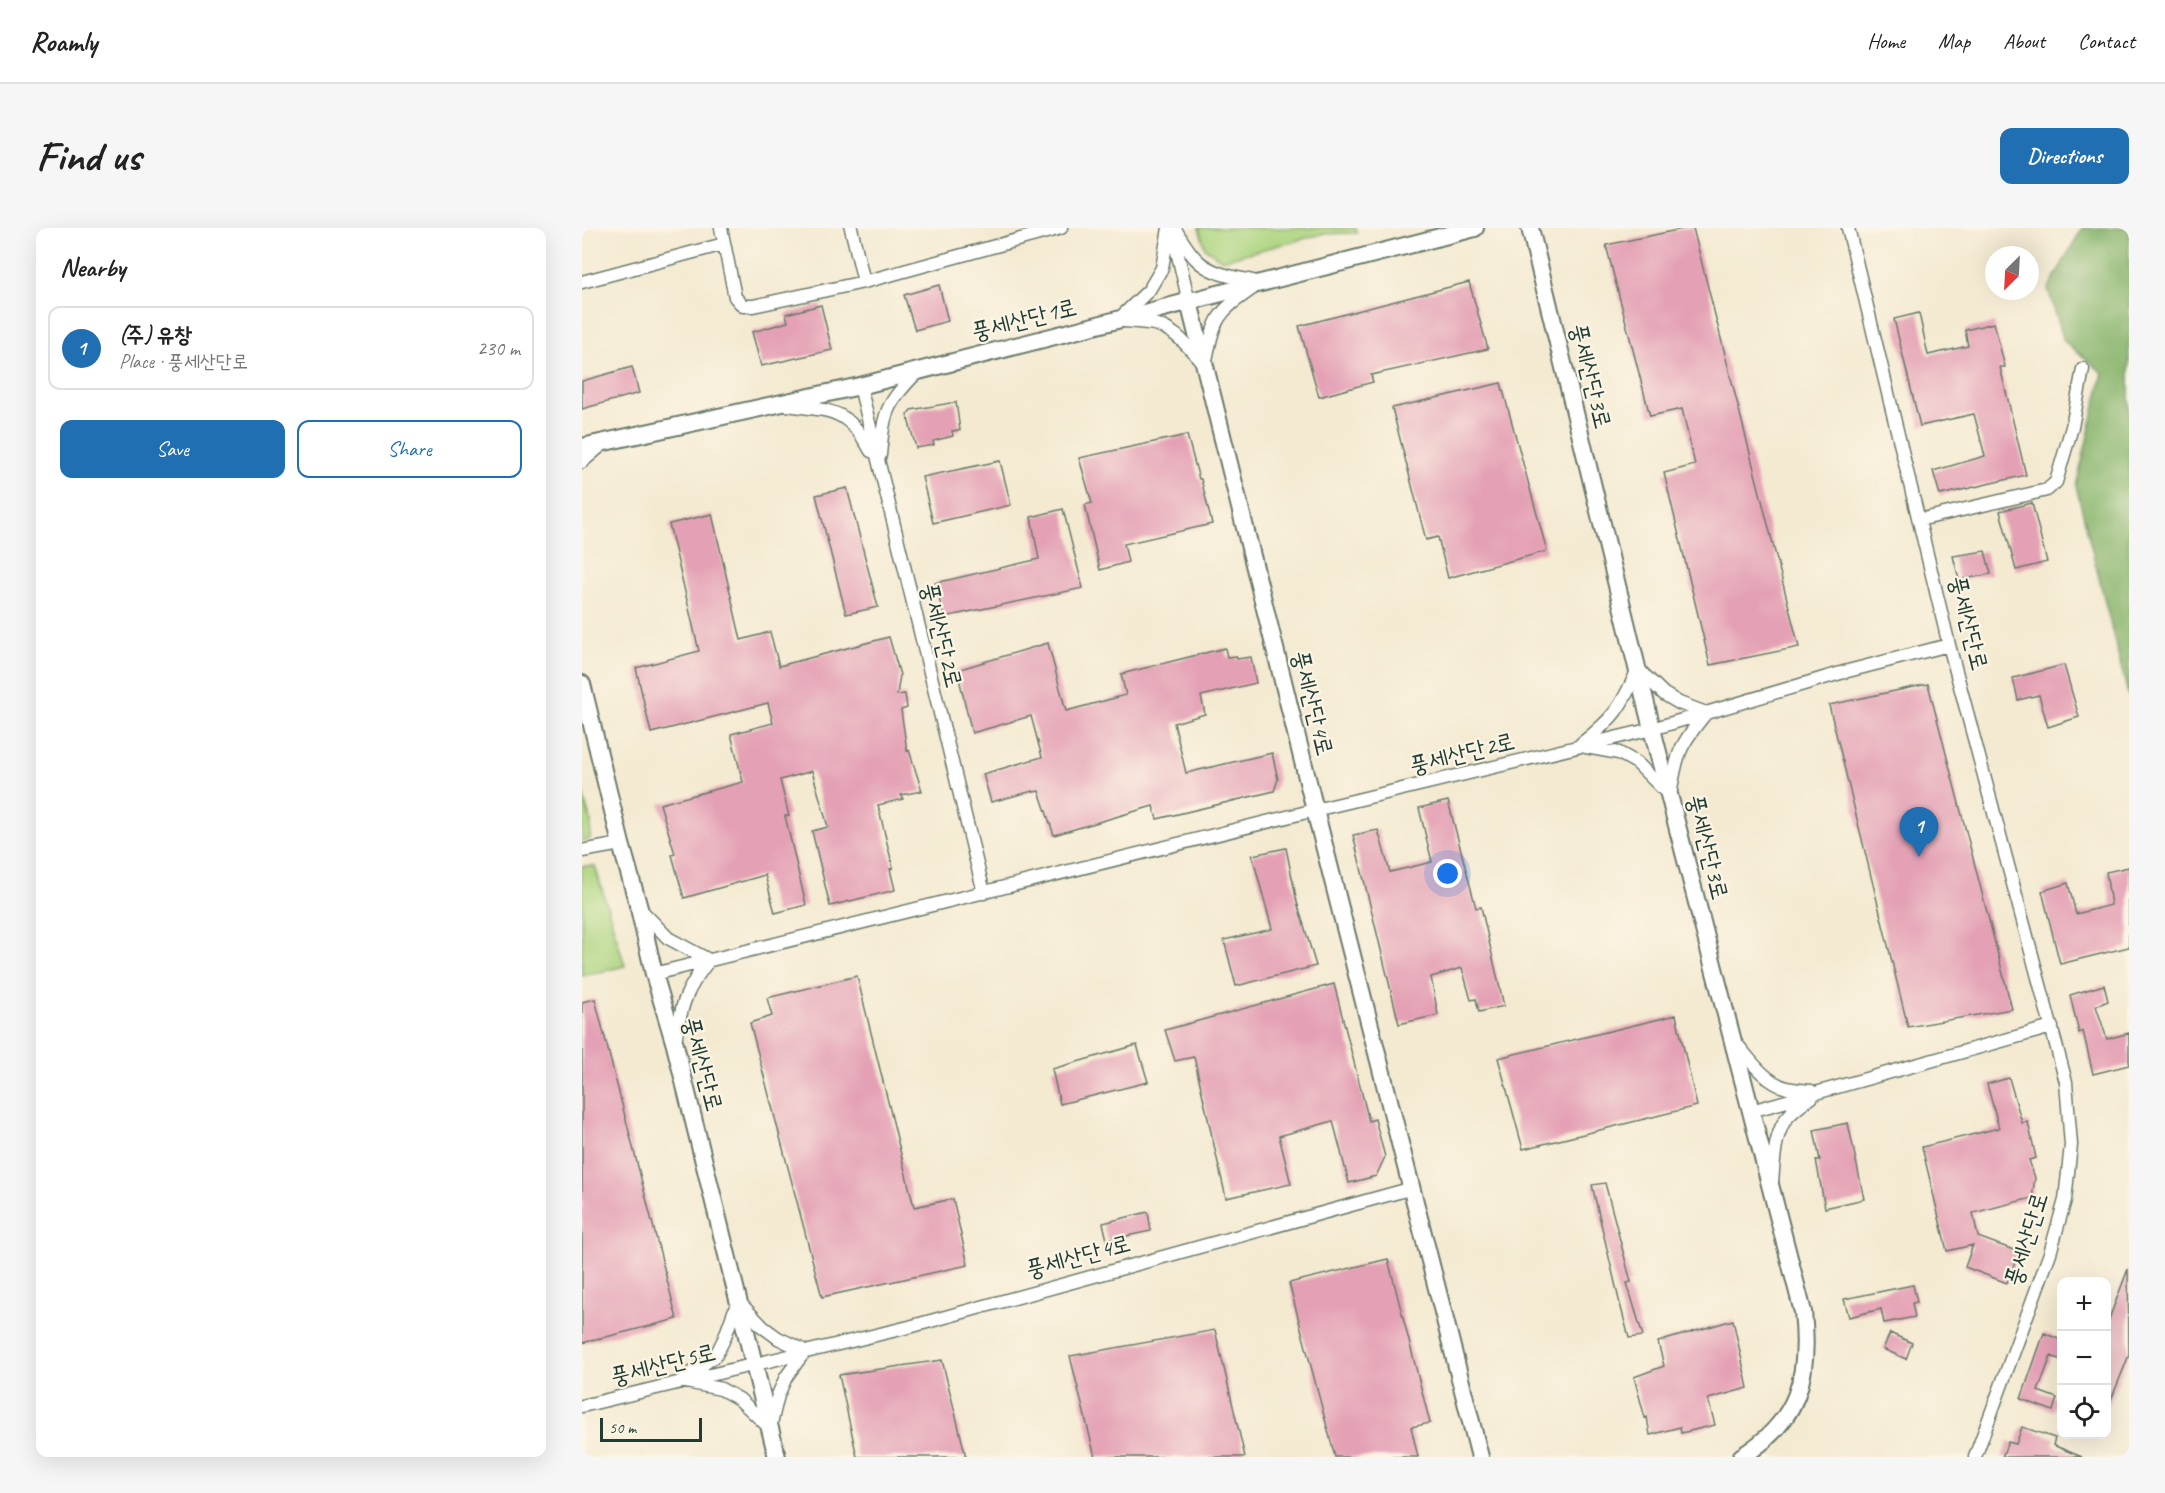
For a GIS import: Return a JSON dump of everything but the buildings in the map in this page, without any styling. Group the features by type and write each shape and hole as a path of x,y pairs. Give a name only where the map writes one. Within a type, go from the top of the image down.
{"street":[{"path":"721,228 735,297 743,306 765,305 864,282 1062,228"},
{"path":"851,228 864,282"},
{"path":"1172,228 1195,258 1207,267 1224,275 1261,283"},
{"path":"1117,320 1149,290 1162,268 1172,228"},
{"name":"풍세산단4로","path":"1172,228 1315,810 1480,1457"},
{"name":"풍세산단1로","path":"582,447 860,386 1475,228"},
{"name":"풍세산단3로","path":"1530,228 1652,729 1803,1312 1806,1341 1804,1371 1798,1395 1781,1424 1759,1446 1741,1457"},
{"name":"풍세산단로","path":"1848,228 1949,645 2066,1082 2071,1145 2064,1200 2050,1253 1975,1457"},
{"path":"582,282 724,244"},
{"path":"1205,364 1211,333 1217,318 1231,304 1261,283"},
{"path":"1117,320 1154,324 1170,331 1205,364"},
{"path":"1919,520 2047,490 2056,482 2072,427 2083,369"},
{"path":"879,465 887,407 917,372"},
{"name":"풍세산단2로","path":"860,386 984,893"},
{"path":"778,404 834,411 860,432 879,465"},
{"path":"582,439 605,442"},
{"path":"582,462 605,442"},
{"name":"풍세산단2로","path":"654,974 1652,729 1844,672 1949,645"},
{"path":"1578,746 1606,725 1620,708 1638,669 1664,694 1679,703 1706,713 1687,736 1677,754 1670,796"},
{"name":"풍세산단로","path":"582,684 654,974 675,1045 777,1457"},
{"path":"1578,746 1619,753 1637,764 1670,796"},
{"path":"582,851 621,844"},
{"path":"639,908 668,938 709,960 687,992 681,1010 675,1045"},
{"path":"1751,1111 2052,1027"},
{"path":"1733,1039 1763,1074 1773,1082 1787,1088 1819,1092"},
{"path":"1772,1190 1777,1143 1784,1122 1797,1108 1819,1092"},
{"name":"풍세산단4로","path":"754,1363 909,1327 1413,1188"},
{"path":"738,1300 770,1333 805,1351 786,1377 778,1395 770,1428 739,1399 721,1389 681,1382 716,1355 738,1300"},
{"name":"풍세산단5로","path":"582,1406 754,1363"}],"green space":[{"path":"1199,228 1356,228 1357,233 1322,234 1222,260 1205,248"},
{"path":"2082,228 2129,228 2129,698 2076,486 2103,373 2064,341 2048,289"},
{"path":"582,791 591,822 590,839 582,842"},
{"path":"582,866 595,866 625,966 582,976"}],"place":[{"name":"(주) 유창","path":"1919,857"}]}
